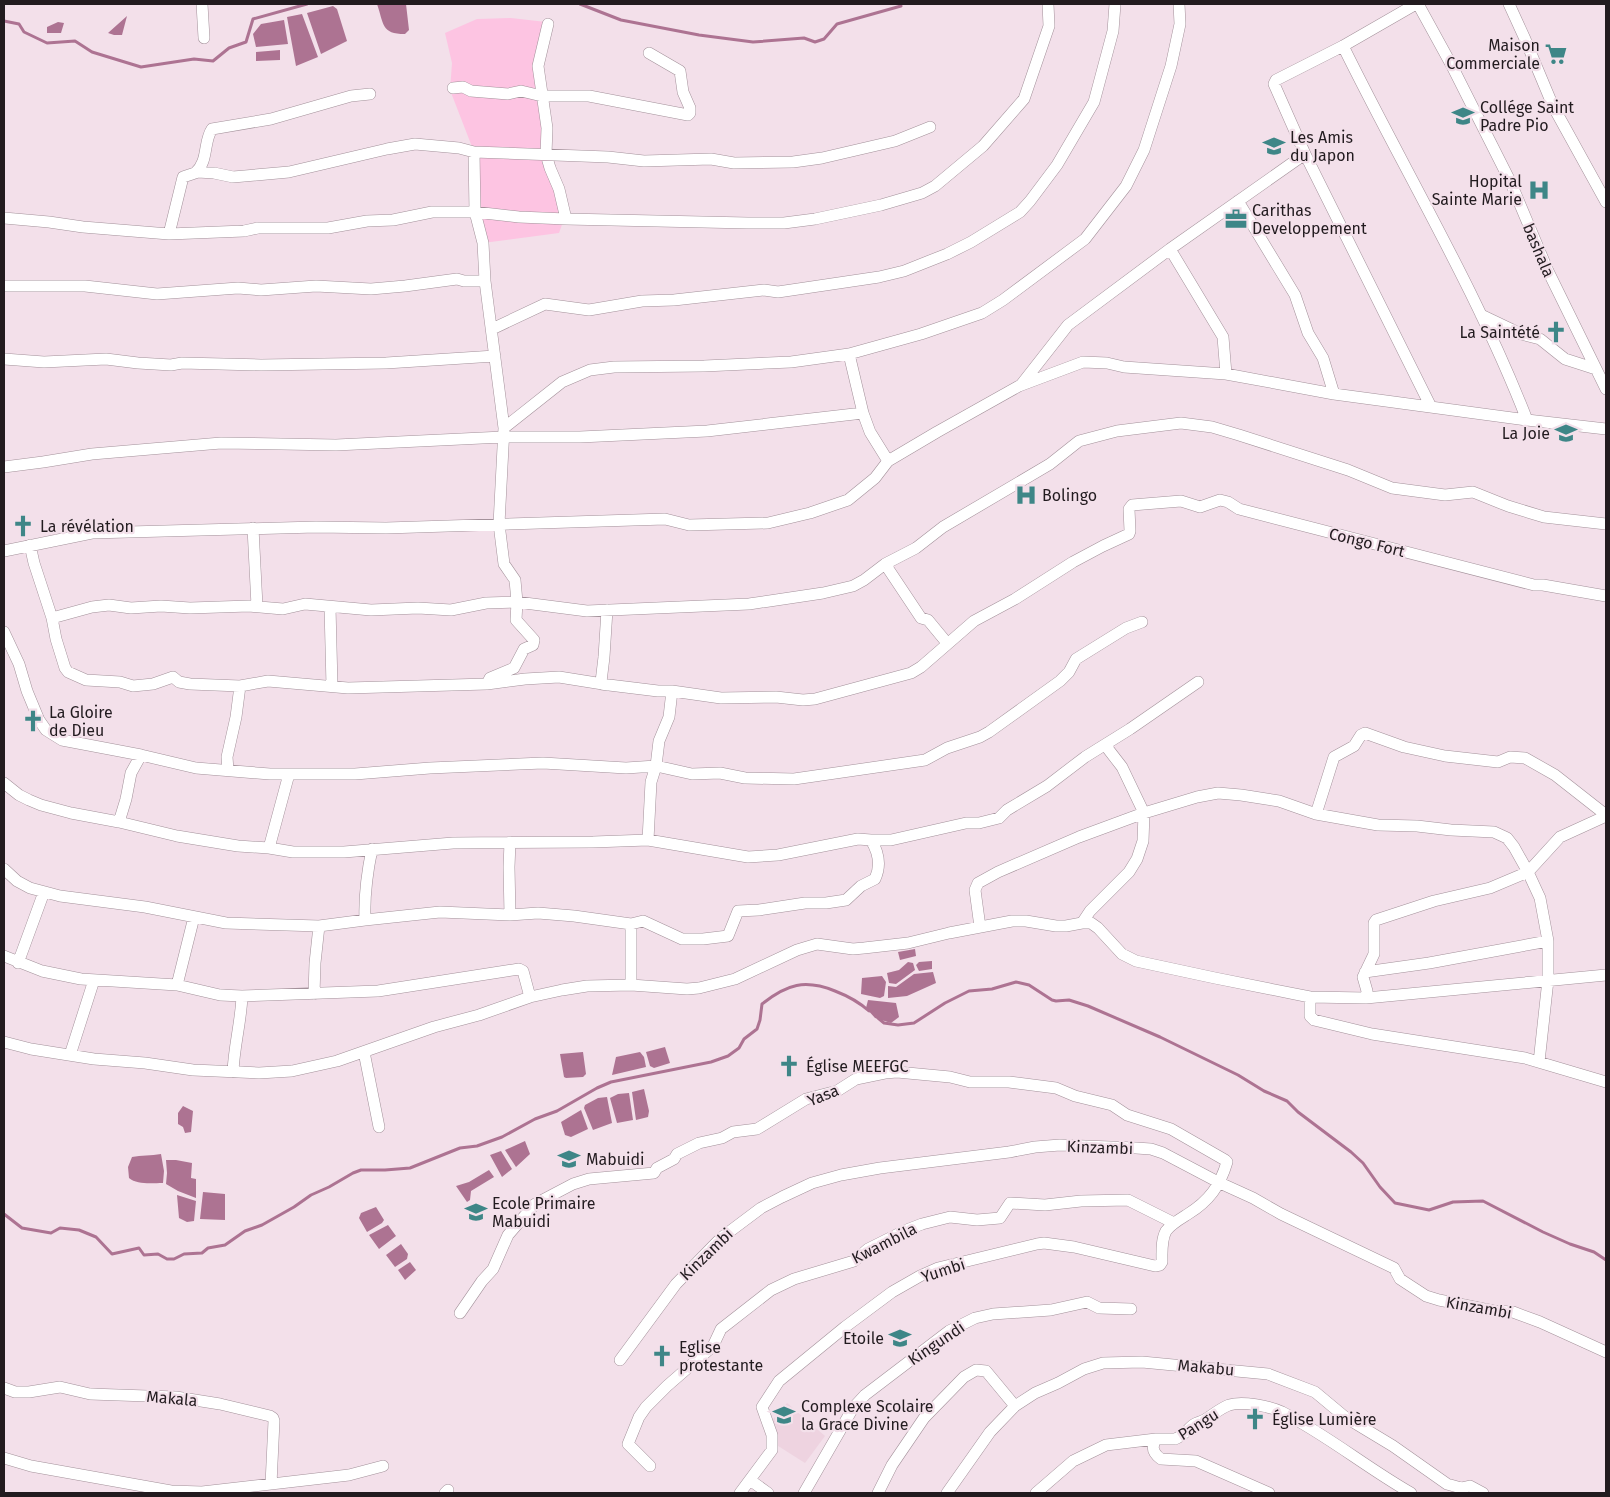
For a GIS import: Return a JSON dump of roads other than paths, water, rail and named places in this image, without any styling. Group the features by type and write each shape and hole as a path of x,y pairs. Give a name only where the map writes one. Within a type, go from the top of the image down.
{"street":[{"path":"202,4 204,38"},
{"path":"4,218 48,222 83,228 169,234 244,231 258,228 328,228 393,220 432,212 475,212 520,217 566,219 748,223 784,223 815,219 882,205 922,194 935,186 984,146 1024,99 1049,26 1048,4"},
{"path":"492,329 545,304 589,310 642,301 674,300 764,290 778,292 879,277 931,261 963,246 1020,212 1058,165 1094,102 1114,31 1115,4"},
{"path":"504,433 562,382 590,370 791,362 849,354 921,334 982,313 1003,300 1085,239 1126,186 1144,150 1171,66 1180,24 1179,4"},
{"path":"1417,4 1343,46 1276,80 1274,84 1306,154 1431,407"},
{"name":"bashala","path":"1417,4 1452,66 1511,183 1548,271 1606,390"},
{"path":"1509,4 1553,106 1606,202"},
{"path":"548,24 538,66 547,128 546,154 559,189 566,219"},
{"path":"1343,46 1481,315 1507,369 1527,420"},
{"path":"453,88 463,87 471,91 508,94 521,91 542,96 589,96 690,113 690,108 683,92 680,71 649,53"},
{"path":"195,173 203,161 209,133 212,128 271,119 343,98 370,94"},
{"path":"169,234 183,177 195,173 214,173 232,177 289,172 415,144 474,152 546,154 644,161 711,159 734,163 793,162 822,158 895,141 930,126"},
{"path":"474,152 475,212 483,243 485,281 504,433 499,524 504,564 514,580 517,602 516,620 534,640 533,645 524,649 514,668 490,678 487,684"},
{"path":"1019,386 1068,325 1170,249 1306,154"},
{"path":"1238,202 1295,295 1308,333 1323,358 1334,394"},
{"path":"1170,249 1223,337 1226,374"},
{"path":"4,286 85,286 157,294 238,288 260,290 316,286 370,289 457,279 485,281"},
{"path":"1481,315 1521,334 1540,339 1564,359 1596,369"},
{"path":"849,354 863,413 870,432 888,461"},
{"path":"4,359 44,362 106,359 171,365 182,363 261,365 386,363 495,356"},
{"path":"4,551 92,533 253,528 386,528 665,519 689,525 768,523 810,513 851,498 875,478 888,461 937,432 1019,386 1083,362 1107,363 1124,368 1226,374 1334,394 1606,429"},
{"path":"4,467 92,454 221,443 336,446 504,433 580,437 707,431 863,413"},
{"path":"52,618 92,607 109,605 131,608 162,606 183,608 257,606 286,609 305,604 371,610 418,608 448,610 486,603 517,602 581,610 607,610 749,604 823,593 853,586 886,564 916,548 943,527 1050,464 1079,441 1117,431 1181,423 1212,427 1239,435 1348,470 1392,488 1445,495 1473,492 1508,506 1544,517 1606,524"},
{"name":"Congo Fort","path":"947,643 974,620 1015,599 1088,554 1128,534 1130,531 1130,507 1132,505 1181,501 1200,507 1220,500 1238,509 1534,585 1606,596"},
{"path":"253,528 257,606"},
{"path":"30,545 65,668 71,674 94,681 120,682 134,686 153,684 173,677 179,682 190,684 240,686 268,681 348,688 487,684 559,677 609,685"},
{"path":"607,610 601,684 720,698 815,699 911,673 921,667 947,643 928,620 921,618 886,564"},
{"path":"330,607 332,686"},
{"path":"4,635 15,656 27,691 40,720 53,735 67,742 141,755 196,768 289,774 383,773 430,768 521,763 626,768 656,766 692,774 720,773 745,778 794,779 925,760 947,748 980,737 1060,681 1069,672 1076,659 1126,628 1142,622"},
{"path":"4,782 19,795 41,805 71,814 119,822 128,826 177,836 238,846 293,852 344,852 453,843 648,840 748,857 778,855 858,839 891,840 966,823 979,823 999,818 1008,810 1047,786 1085,757 1198,682"},
{"path":"228,770 227,757 235,726 240,686"},
{"path":"648,840 651,782 656,766 659,741 669,716 672,691"},
{"path":"1316,814 1334,757 1354,746 1361,735 1365,733 1404,747 1445,756 1498,762 1510,757 1526,758 1555,775 1606,815 1560,837 1528,872 1490,888 1434,901 1376,920 1374,923 1374,954 1363,977 1367,991 1366,998"},
{"path":"1082,922 1090,910 1129,872 1137,859 1143,841 1144,813 1122,767 1105,745"},
{"path":"119,822 132,773 141,755"},
{"path":"268,848 289,774"},
{"path":"980,927 975,890 978,883 998,872 1061,845 1144,813 1197,797 1218,793 1279,801 1316,814 1378,825 1494,832 1507,838 1528,872 1540,898 1548,941 1548,980 1539,1062"},
{"path":"4,869 30,888 44,892 78,899 145,907 226,922 319,926 440,912 510,915 538,914 574,916 631,924 643,921 682,939 703,939 728,936 738,911 846,900 861,886 875,879 879,871 877,849 871,840"},
{"path":"510,842 510,915"},
{"path":"365,920 365,887 368,879 372,849"},
{"path":"18,963 44,892"},
{"path":"177,985 194,917"},
{"path":"4,1042 31,1049 70,1055 193,1070 259,1073 292,1071 337,1061 434,1026 478,1015 530,996 588,986 631,985 687,989 699,988 735,979 797,950 817,944 853,949 908,943 1012,921 1026,921 1056,926 1066,926 1082,922 1091,924 1098,928 1122,954 1136,961 1310,997 1366,998 1606,975"},
{"path":"631,924 631,985"},
{"path":"314,994 319,926"},
{"path":"1365,972 1429,963 1548,941"},
{"path":"4,956 18,963 50,973 94,980 177,985 220,995 242,996 378,991 519,969 523,971 530,996"},
{"path":"70,1055 94,980"},
{"path":"233,1072 235,1041 241,1019 242,996"},
{"path":"1310,997 1310,1016 1314,1020 1372,1034 1498,1053 1539,1062 1606,1082"},
{"path":"364,1052 379,1127"},
{"name":"Yasa","path":"460,1313 479,1284 494,1270 508,1235 527,1212 546,1197 573,1184 589,1179 654,1172 657,1168 674,1159 677,1154 698,1143 722,1138 726,1134 737,1131 757,1129 806,1100 837,1091 856,1079 885,1073 929,1074 970,1082 1009,1082 1050,1086 1076,1096 1112,1105 1127,1115 1171,1129 1225,1160 1220,1184"},
{"name":"Kinzambi","path":"620,1360 676,1284 721,1238 761,1208 812,1183 841,1175 880,1168 1060,1145 1151,1149 1175,1159 1220,1184 1394,1268 1400,1279 1426,1296 1494,1311 1513,1312 1606,1352"},
{"path":"1174,1223 1200,1207 1220,1184"},
{"name":"Kwambila","path":"650,1466 628,1444 639,1416 667,1386 713,1346 721,1329 772,1290 794,1279 854,1261 868,1249 922,1224 950,1218 977,1220 1000,1218 1010,1203 1045,1205 1081,1201 1128,1200 1174,1223"},
{"name":"Yumbi","path":"740,1493 772,1450 772,1435 762,1407 779,1381 892,1292 938,1268 1044,1243 1074,1247 1155,1266 1160,1265 1162,1262 1164,1236 1174,1223"},
{"name":"Kingundi","path":"804,1493 859,1401 877,1385 949,1331 975,1318 993,1314 1051,1310 1087,1302 1099,1308 1131,1310"},
{"name":"Makabu","path":"946,1493 990,1432 1015,1406 1035,1393 1084,1369 1103,1363 1146,1362 1268,1374 1315,1392 1345,1417 1393,1446 1447,1484 1462,1488 1470,1486 1483,1493"},
{"path":"878,1493 892,1465 924,1418 964,1377 976,1370 986,1371 1015,1406"},
{"name":"Makala","path":"4,1388 15,1392 28,1392 60,1387 90,1394 176,1397 220,1404 270,1416 274,1421 271,1484"},
{"name":"Pangu","path":"1036,1493 1083,1454 1106,1445 1156,1439 1175,1439 1180,1437 1194,1424 1217,1411 1229,1405 1245,1403 1280,1411 1342,1448 1411,1493"},
{"path":"1156,1439 1153,1449 1156,1456 1161,1459 1196,1461 1269,1493"},
{"path":"4,1458 40,1468 170,1491 202,1493 349,1474 383,1466"},
{"path":"750,1480 768,1493"}],"waterway":[{"path":"4,21 19,24 24,32 47,43 75,41 92,52 141,67 194,59 213,61 229,48 246,42 253,19 307,4"},
{"path":"580,4 621,20 699,35 753,42 804,38 815,42 824,39 837,24 901,6"},
{"path":"878,1018 884,1023 898,1025 914,1023 945,1003 969,991 992,989 1016,982 1029,985 1052,1000 1069,1000 1088,1006 1160,1037 1287,1101 1298,1112 1363,1163 1380,1187 1395,1203 1429,1210 1453,1202 1483,1201 1543,1232 1594,1252 1606,1260"},
{"path":"4,1214 22,1228 51,1233 60,1228 79,1230 96,1237 112,1254 139,1248 144,1255 158,1254 167,1259 174,1259 184,1254 202,1253 208,1248 225,1245 245,1231 262,1225 311,1195 361,1170 410,1168 460,1148 477,1146 502,1137 535,1119 557,1111 611,1082 711,1062 728,1056 739,1048 744,1039 757,1029 762,1004 788,988 805,985 824,987 849,997 869,1011"}],"place":[{"name":"Maison Commerciale","path":"1556,54"},
{"name":"Collége Saint Padre Pio","path":"1463,116"},
{"name":"Les Amis du Japon","path":"1274,146"},
{"name":"Hopital Sainte Marie","path":"1539,190"},
{"name":"Carithas Developpement","path":"1236,219"},
{"name":"La Saintété","path":"1556,332"},
{"name":"La Joie","path":"1566,433"},
{"name":"Bolingo","path":"1026,495"},
{"name":"La révélation","path":"23,526"},
{"name":"La Gloire de Dieu","path":"33,721"},
{"name":"Église MEEFGC","path":"789,1066"},
{"name":"Mabuidi","path":"569,1159"},
{"name":"Ecole Primaire Mabuidi","path":"476,1212"},
{"name":"Etoile","path":"900,1338"},
{"name":"Eglise protestante","path":"662,1356"},
{"name":"Complexe Scolaire la Grace Divine","path":"784,1415"},
{"name":"Église Lumière","path":"1255,1419"}]}
